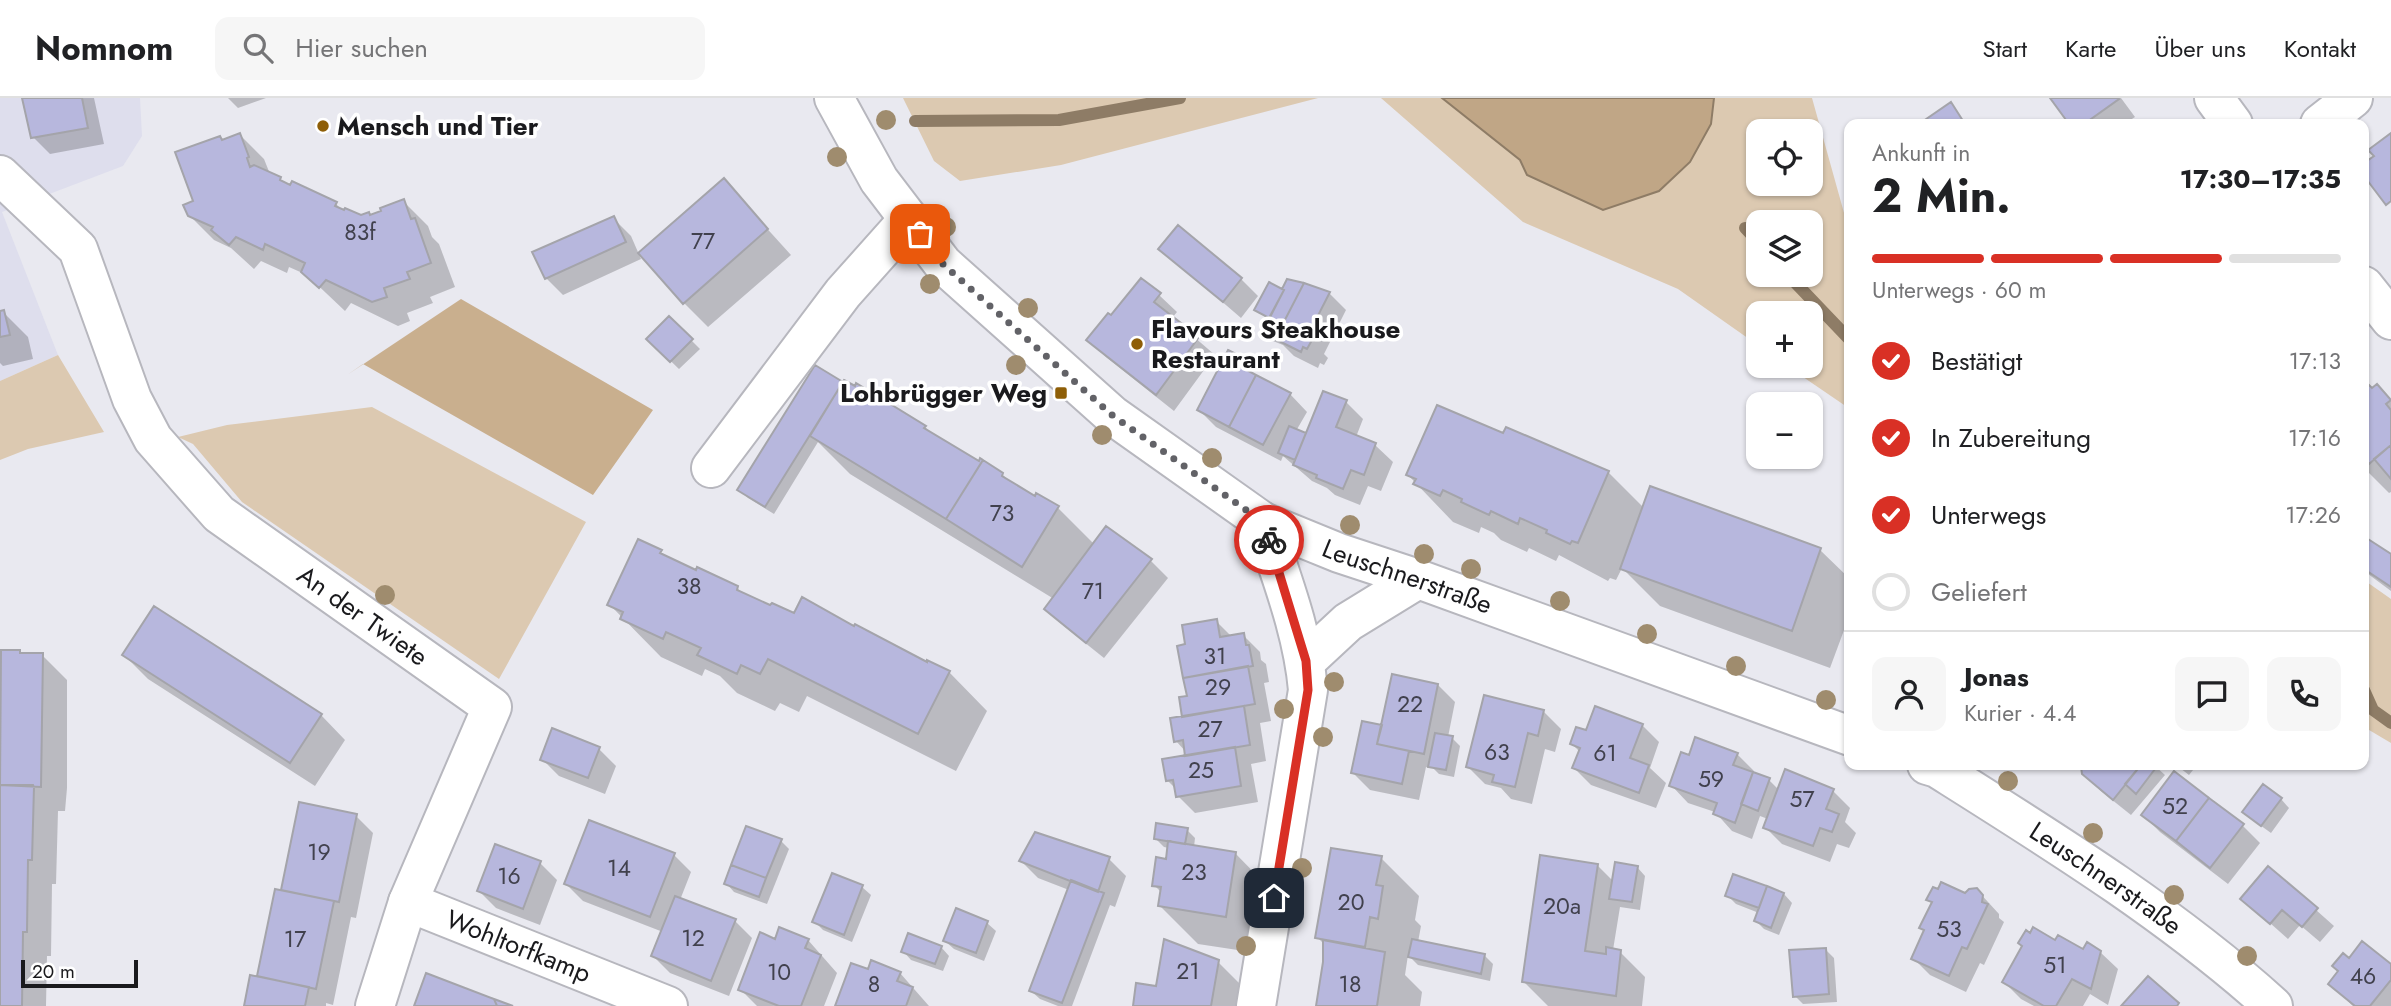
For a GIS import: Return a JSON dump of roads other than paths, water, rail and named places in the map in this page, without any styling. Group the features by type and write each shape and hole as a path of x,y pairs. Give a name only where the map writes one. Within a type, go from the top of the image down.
{"street":[{"name":"Leuschnerstraße","path":"834,98 879,180 943,264 1112,415 1263,522 1339,553 1418,579 1844,734"},
{"path":"2214,98 2229,119"},
{"path":"2326,119 2353,98"},
{"name":"An der Twiete","path":"0,175 78,249 132,399 153,439 219,514 492,707 408,902 375,1006"},
{"path":"711,468 843,293 909,219"},
{"path":"2369,292 2391,320"},
{"path":"1256,1006 1308,690 1306,661 1263,522"},
{"path":"1306,661 1349,622 1418,579"},
{"name":"Leuschnerstraße","path":"1940,770 2079,857 2238,974 2273,1006"},
{"name":"Wohltorfkamp","path":"408,902 668,1006"}],"waterway":[{"path":"915,121 1059,120 1180,98"},
{"path":"1799,287 1844,334"},
{"path":"2369,701 2373,710 2391,723"}],"place":[{"name":"Mensch und Tier","path":"323,126"},
{"name":"Flavours Steakhouse Restaurant","path":"1137,344"},
{"name":"Lohbrügger Weg","path":"1061,393"}]}
